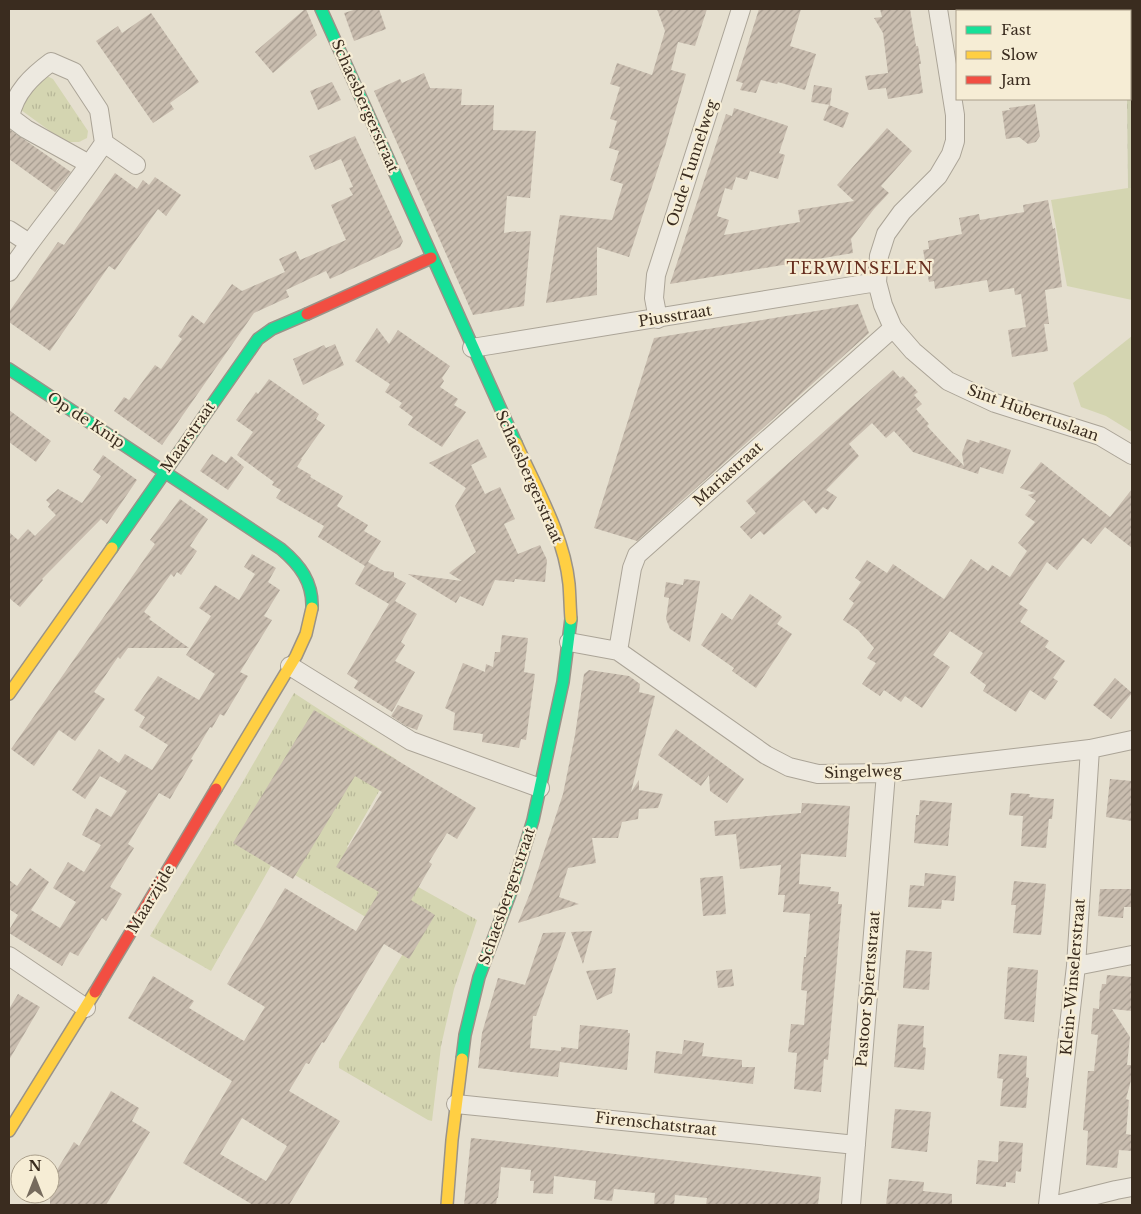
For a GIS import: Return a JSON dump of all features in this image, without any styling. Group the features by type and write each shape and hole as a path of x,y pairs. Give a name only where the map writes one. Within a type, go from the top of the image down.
{"street":[{"name":"Schaesbergerstraat","path":"321,9 556,532 568,583 571,624 564,682 523,858 479,977 465,1035 456,1104 447,1205"},
{"name":"Oude Tunnelweg","path":"658,319 654,298 656,275 741,9"},
{"path":"877,282 880,256 886,234 902,212 938,176 945,166 955,141 954,114 938,9"},
{"path":"9,272 104,144 99,110 74,72 51,62 32,76 12,105 10,118 89,164"},
{"path":"104,144 136,165"},
{"path":"9,230 29,243"},
{"name":"Maarstraat","path":"9,694 258,338 272,329 432,258"},
{"name":"Piusstraat","path":"472,348 877,282"},
{"name":"Sint Hubertuslaan","path":"877,282 883,306 893,328 913,351 948,381 995,403 1100,436 1132,455"},
{"name":"Mariastraat","path":"618,651 632,568 637,554 893,328"},
{"name":"Op de Knip","path":"9,369 164,471"},
{"name":"Maarzijde","path":"9,1131 86,1008 290,666 311,623 312,605 306,578 289,556 164,471"},
{"name":"Singelweg","path":"569,642 618,651 766,755 789,767 818,774 886,773 1090,749 1132,740"},
{"path":"290,666 410,741 540,788"},
{"name":"Klein-Winselerstraat","path":"1048,1205 1076,966 1090,749"},
{"name":"Pastoor Spiertsstraat","path":"851,1205 886,773"},
{"path":"1076,966 1132,955"},
{"path":"9,956 86,1008"},
{"name":"Firenschatstraat","path":"456,1104 856,1145"},
{"path":"1056,1205 1132,1187"}],"green space":[{"path":"1132,11 1132,188 1128,188 1127,100 1131,100"},
{"path":"47,76 53,79 88,131 87,138 79,142 65,142 21,110 20,104 29,89"},
{"path":"1132,188 1132,300 1067,286 1051,200"},
{"path":"1132,336 1132,432 1106,416 1081,407 1073,383"},
{"path":"294,693 397,760 347,847 477,920 454,989 441,1046 432,1121 339,1068 339,1062 408,945 396,935 273,862 211,971 150,936"}],"building":[{"path":"305,9 317,35 273,73 255,52"},
{"path":"357,9 379,9 386,29 354,41 344,13"},
{"path":"657,9 707,9 695,46 678,42 671,70 686,74 665,147 629,257 597,247 597,295 546,303 560,215 612,220 623,184 610,180 619,151 609,148 617,121 610,119 620,87 610,84 617,63 652,75 665,31"},
{"path":"759,9 801,9 790,46 816,54 805,90 778,82 777,84 761,80 756,93 740,90 743,83 736,81"},
{"path":"880,9 910,9 921,64 919,64 923,93 888,99 886,88 868,90 865,76 888,73 883,33 874,18 882,17"},
{"path":"151,13 199,82 170,103 174,109 153,123 96,41 118,26 122,33"},
{"path":"424,73 430,88 462,89 461,105 494,105 493,130 536,131 530,198 507,196 504,233 531,231 524,306 473,315 374,91 400,79 402,83"},
{"path":"332,82 341,100 318,110 310,91"},
{"path":"814,85 832,88 830,105 811,102"},
{"path":"1035,104 1040,136 1036,142 1028,144 1019,137 1006,139 1002,111"},
{"path":"829,105 849,113 843,128 823,120"},
{"path":"734,108 788,126 779,153 785,155 778,179 750,171 747,180 736,177 732,190 725,188 717,216 729,220 724,235 800,222 798,210 854,201 837,185 887,128 912,151 881,186 889,193 851,239 853,253 670,284 726,114 732,116"},
{"path":"9,129 71,172 55,192 9,159"},
{"path":"355,136 403,241 400,247 330,279 326,271 286,290 289,297 254,313 162,445 114,411 124,397 129,400 155,365 161,369 182,339 178,336 192,315 204,324 232,284 242,291 285,272 279,259 296,251 300,260 346,240 331,205 353,195 349,188 353,187 341,159 315,170 309,156"},
{"path":"115,173 137,189 143,180 149,185 155,177 181,195 166,216 158,209 115,270 109,266 50,351 9,322 9,312 58,242 64,245"},
{"path":"1048,200 1053,229 1055,228 1062,287 1045,290 1049,324 1044,324 1048,351 1012,357 1008,330 1026,327 1021,294 1015,295 1014,288 989,292 987,280 935,289 934,281 929,282 923,250 929,249 928,241 962,234 959,218 979,214 980,220 1024,212 1023,205"},
{"path":"858,304 869,333 637,541 594,528 654,338"},
{"path":"377,328 389,344 398,330 450,366 442,378 444,381 440,387 458,399 454,405 466,412 442,447 408,425 413,417 399,407 402,403 385,392 390,384 355,361"},
{"path":"335,344 344,365 303,385 293,359 324,345 326,348"},
{"path":"893,370 900,378 903,376 918,392 914,395 922,404 916,409 929,424 927,426 964,466 962,453 967,439 979,443 980,440 1011,450 1003,474 980,467 978,474 913,452 894,431 886,438 872,423 849,444 859,456 826,490 837,497 828,510 823,507 816,514 804,500 764,535 760,531 751,539 740,527 756,513 746,501"},
{"path":"269,379 319,414 316,419 325,425 297,467 311,475 310,477 343,496 337,506 368,525 364,531 381,541 368,562 384,571 394,572 394,577 406,583 395,601 417,614 401,642 405,645 395,661 415,672 392,712 354,688 358,681 347,674 389,604 355,584 365,566 318,537 324,526 276,498 281,490 272,485 274,482 237,455 253,432 236,420 256,392 258,394"},
{"path":"9,410 51,441 36,462 9,442"},
{"path":"478,439 487,457 471,465 485,494 500,487 515,519 504,524 518,554 540,545 547,560 545,582 515,579 514,582 495,580 483,606 460,596 456,603 408,574 462,581 449,573 476,552 455,506 466,488 429,463"},
{"path":"212,454 226,463 231,456 244,467 228,490 200,471"},
{"path":"103,455 137,480 107,524 101,519 42,579 20,607 9,598 9,532 18,540 28,529 35,536 56,515 48,507 50,504 46,500 58,489 82,503 101,476 93,470"},
{"path":"1041,462 1110,517 1132,489 1132,548 1105,527 1091,544 1083,538 1057,570 1047,562 1019,604 1028,610 1020,622 1049,641 1045,647 1065,661 1053,678 1058,681 1045,700 1030,690 1016,712 983,691 986,685 970,673 983,653 950,631 933,655 950,667 922,708 905,696 901,702 884,690 880,696 862,684 876,663 867,658 874,648 858,630 843,620 854,603 849,599 861,582 855,578 867,560 887,573 893,564 944,599 971,559 988,571 992,565 1010,577 1027,551 1018,543 1035,522 1025,515 1036,501 1028,495 1035,493 1020,488"},
{"path":"180,499 208,519 190,546 197,551 181,575 177,572 174,577 171,574 144,612 151,617 149,619 189,648 128,648 120,659 118,657 94,692 105,699 75,741 59,730 34,766 11,749 155,544 150,540"},
{"path":"252,554 276,568 268,582 280,590 264,616 272,620 240,672 248,676 224,716 220,714 212,728 210,727 170,799 159,793 128,844 134,848 110,887 122,894 106,921 102,918 78,956 70,952 62,966 9,933 18,915 9,909 9,880 17,886 30,868 49,882 31,910 60,928 76,902 53,888 68,862 84,872 101,845 82,835 89,821 96,808 111,817 127,791 100,776 85,799 72,790 99,749 119,763 125,754 152,770 168,745 139,727 145,717 134,710 158,676 199,700 215,674 186,655 211,616 199,608 215,585 239,600 255,574 244,567"},
{"path":"684,579 700,581 690,642 670,629 666,619 669,598 664,597 666,582 683,585"},
{"path":"750,594 780,615 782,617 777,624 792,634 756,688 732,671 734,668 701,645 722,613 732,620"},
{"path":"502,635 528,638 524,672 535,674 526,740 521,739 519,748 482,742 483,734 453,730 455,713 445,708 463,663 485,672 486,664 493,667 495,652 500,652"},
{"path":"589,670 629,676 640,684 639,692 655,696 631,792 639,780 639,790 663,794 658,808 639,809 638,819 622,822 618,838 592,838 596,863 568,868 559,897 579,904 518,923 532,888 563,794 575,735 584,674"},
{"path":"1115,678 1132,693 1111,719 1093,705"},
{"path":"398,705 423,715 417,730 406,726 391,716"},
{"path":"314,710 476,808 457,839 447,833 429,862 432,864 411,900 435,915 409,959 384,944 324,1043 322,1042 309,1064 306,1063 289,1091 340,1121 289,1205 253,1205 183,1163 232,1081 128,1018 153,976 194,1001 189,1008 244,1041 265,1007 227,984 285,888 356,931 379,892 336,867 382,792 355,776 293,879 233,843","holes":["242,1118 287,1146 266,1181 220,1154"]},
{"path":"676,729 744,779 727,803 710,791 709,775 701,786 658,755"},
{"path":"1110,779 1132,781 1132,821 1106,817"},
{"path":"1011,793 1030,794 1029,797 1054,799 1052,819 1049,819 1046,848 1021,846 1023,816 1009,815"},
{"path":"920,800 952,803 948,846 914,843 916,815 919,815"},
{"path":"802,803 850,806 846,857 801,854 799,884 831,887 830,891 839,892 838,904 842,904 828,1060 824,1059 821,1092 794,1089 797,1053 788,1052 791,1024 804,1025 807,991 801,990 810,914 783,912 785,895 778,895 781,865 740,869 736,834 715,836 714,821 801,813"},
{"path":"925,873 956,876 954,901 942,900 941,909 908,907 910,885 924,886"},
{"path":"723,876 726,914 703,916 700,878"},
{"path":"1014,881 1046,884 1041,935 1013,933 1016,905 1011,905"},
{"path":"1100,889 1132,889 1132,907 1124,907 1123,918 1098,916"},
{"path":"592,931 583,964 571,932"},
{"path":"566,932 536,1016 533,1016 530,1048 561,1051 561,1047 578,1049 580,1025 628,1030 628,1033 630,1033 627,1070 560,1062 558,1077 478,1068 482,1033 498,978 525,985 543,933"},
{"path":"906,950 932,952 929,990 903,988"},
{"path":"1008,967 1038,970 1034,1022 1004,1019"},
{"path":"616,968 612,993 597,1000 586,971"},
{"path":"732,969 734,986 718,988 716,971"},
{"path":"1107,975 1132,977 1132,1011 1112,1009 1130,1037 1127,1065 1132,1065 1131,1080 1126,1099 1129,1100 1126,1134 1132,1135 1132,1151 1119,1150 1117,1168 1086,1165 1088,1131 1083,1130 1088,1071 1094,1071 1098,1035 1091,1034 1093,1008 1099,1009 1100,990 1102,984 1106,984"},
{"path":"18,994 40,1007 9,1060 9,1009"},
{"path":"898,1024 924,1026 923,1047 926,1048 924,1070 894,1067"},
{"path":"684,1040 704,1043 702,1056 742,1060 742,1067 755,1067 753,1084 654,1073 656,1051 682,1054"},
{"path":"999,1054 1027,1056 1026,1077 1029,1078 1026,1108 1000,1106 1003,1079 997,1078"},
{"path":"111,1091 139,1108 132,1121 150,1132 106,1205 50,1205 60,1204 60,1165 74,1142 79,1146"},
{"path":"895,1109 931,1112 927,1152 891,1148"},
{"path":"471,1138 821,1177 818,1205 706,1205 707,1198 675,1195 674,1205 654,1205 655,1193 614,1189 612,1201 594,1199 596,1181 554,1176 553,1194 533,1193 534,1181 530,1181 531,1170 501,1167 496,1205 464,1205"},
{"path":"999,1141 1023,1143 1021,1172 1016,1171 1015,1183 1006,1182 1006,1187 976,1184 978,1160 998,1162"},
{"path":"889,1179 924,1182 923,1191 952,1194 952,1205 886,1205"}],"traffic: fast":[{"path":"321,9 516,443"},
{"path":"112,548 258,339 272,329 307,314"},
{"path":"9,369 281,549 294,561 308,582 312,608"},
{"path":"462,1059 465,1035 479,977 512,889 533,820 563,682 571,619"}],"traffic: slow":[{"path":"516,443 548,512 561,548 569,584 571,619"},
{"path":"9,694 112,548"},
{"path":"216,789 296,656 306,634 312,608"},
{"path":"9,1131 95,992"},
{"path":"447,1205 452,1140 462,1059"}],"traffic: jam":[{"path":"307,314 431,258"},
{"path":"95,992 216,789"}],"district":[{"name":"TERWINSELEN","path":"860,268"}]}
